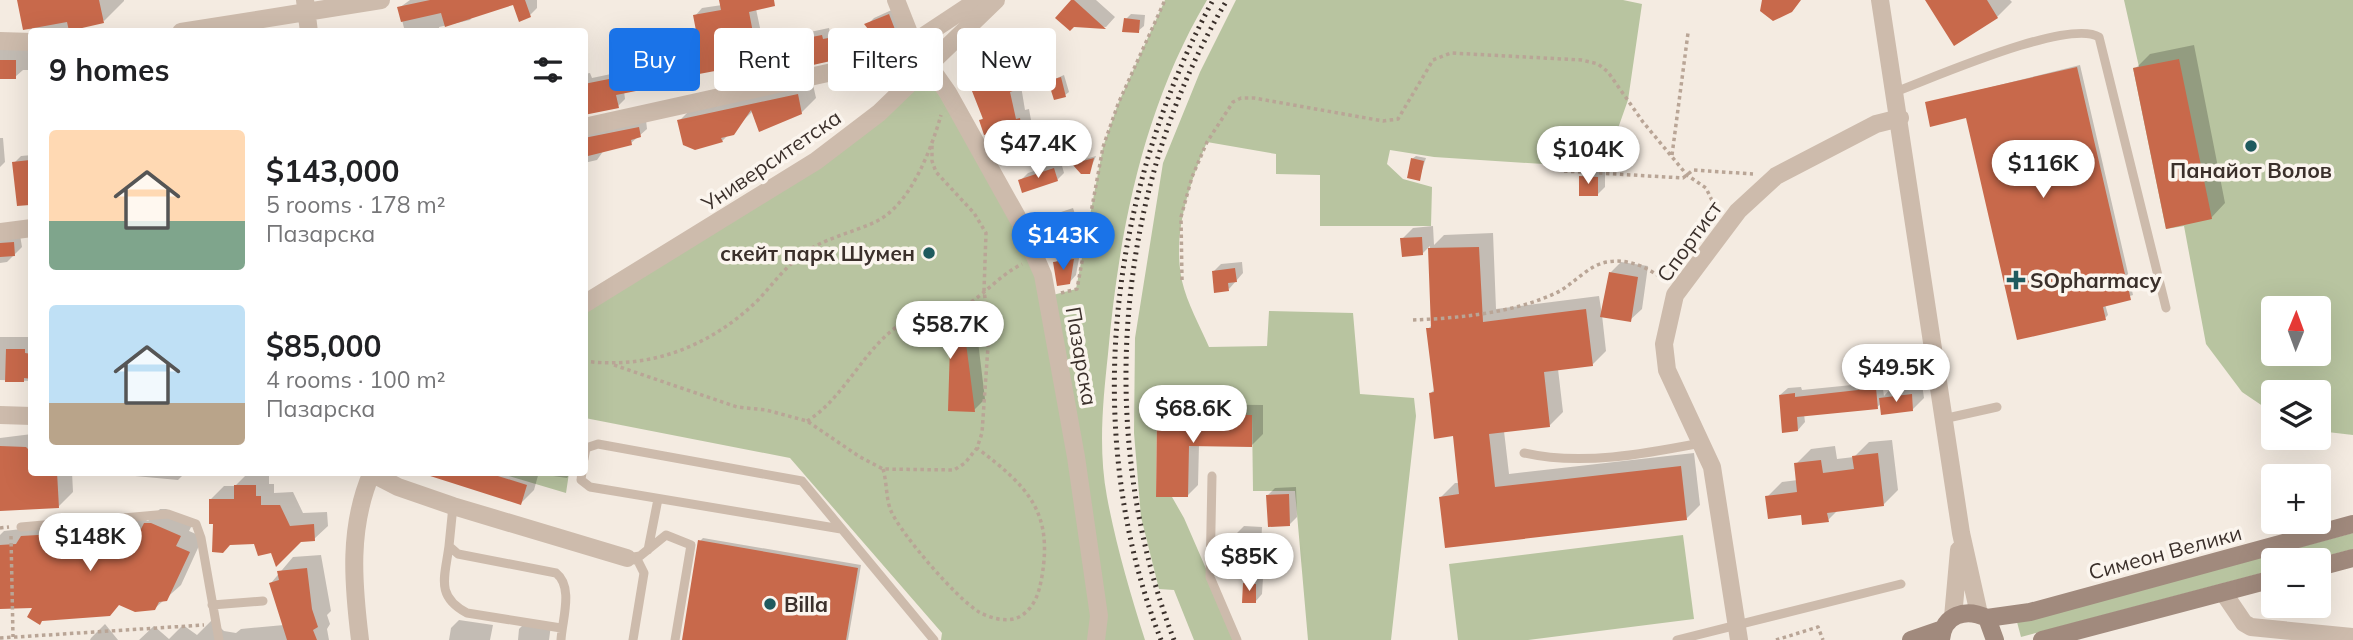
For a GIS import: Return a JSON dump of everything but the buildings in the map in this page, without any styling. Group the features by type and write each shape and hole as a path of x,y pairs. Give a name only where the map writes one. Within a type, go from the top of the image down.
{"main road":[{"name":"Симеон Велики","path":"1911,640 1946,628 1970,612 1983,616 2029,612 2353,524"},
{"path":"2331,564 2353,558"},
{"path":"2042,640 2261,582"},
{"path":"1983,616 1996,640"}],"street":[{"path":"211,28 307,15 381,0"},
{"name":"Пазарска","path":"896,0 908,28"},
{"path":"936,28 978,0"},
{"name":"Университетска","path":"943,52 996,0"},
{"path":"1880,0 1961,533 1983,616"},
{"path":"0,41 28,42"},
{"path":"588,126 828,73"},
{"name":"Пазарска","path":"943,85 1036,256 1049,296 1099,616 1096,640"},
{"name":"Университетска","path":"588,302 816,161 879,113 902,91"},
{"name":"Спортист","path":"1737,633 1712,467 1667,370 1664,344 1675,295 1738,211 1776,176 1876,124 1900,118"},
{"path":"0,232 28,228"},
{"path":"0,415 28,416"},
{"path":"360,640 354,586 354,545 358,510 369,476"},
{"path":"378,476 453,506 627,558"},
{"path":"1946,628 1961,533"},
{"path":"2223,592 2244,623 2265,634 2353,637"}],"lane":[{"path":"1895,92 2037,40 2079,31 2099,37 2166,308"},
{"path":"1943,419 1997,407"},
{"path":"1524,453 1558,460 1661,451 1701,443"},
{"path":"588,447 598,444 802,481 934,640"},
{"path":"582,476 581,480 590,487 841,530"},
{"path":"1212,476 1210,577 1237,640"},
{"path":"648,550 658,499"},
{"path":"453,506 444,588 447,601 467,613 561,628"},
{"path":"16,527 168,514 196,524 201,538 219,640"},
{"path":"627,558 640,556 666,535 691,545 675,640"},
{"path":"449,546 468,558 556,573 562,578 566,587 561,640"},
{"path":"627,558 638,561 644,573 633,640"},
{"path":"1677,640 1737,633 1901,584"},
{"path":"212,605 263,601"}],"path":[{"path":"1049,296 1077,289 1104,147 1118,104 1164,0"},
{"path":"1672,155 1688,33"},
{"path":"1182,280 1181,217 1192,177 1207,142 1233,102 1241,98 1392,120 1404,112 1433,60 1451,53 1582,60 1598,64 1608,72 1643,122 1687,175 1706,188 1726,229"},
{"path":"614,365 646,362 707,339 741,316 790,264 809,249 879,221 907,191 932,141 948,93"},
{"path":"588,362 614,365 737,407 766,410 807,421 883,469 954,470 965,463 977,448 982,433 989,332 984,290 986,233 974,214 936,172 932,161 932,141"},
{"path":"1564,171 1683,178 1693,170 1776,176"},
{"path":"807,421 823,411 871,352 895,328 910,320 947,315 965,306 995,279 1036,256"},
{"path":"1413,320 1530,304 1560,291 1603,262 1610,261 1630,262 1652,270 1666,282 1675,295"},
{"path":"883,469 890,510 915,547 976,610 995,619 1018,618 1032,607 1038,595 1046,544 1043,520 1010,474 977,448"},
{"path":"13,637 16,527"},
{"path":"0,638 216,625"},
{"path":"1776,640 1818,627 1823,640"}],"green space":[{"path":"1165,0 1207,0 1166,84 1138,171 1119,262 1106,372 1102,425 1104,479 1124,569 1145,640 941,640 942,633 790,458 588,419 588,302 750,204 896,91 943,90 1049,296 1076,289 1103,147 1118,104"},
{"path":"1236,0 1623,0 1642,4 1628,100 1604,168 1434,157 1390,150 1387,164 1403,179 1432,187 1431,226 1320,226 1320,175 1276,174 1276,154 1207,142 1200,158 1184,210 1179,263 1187,298 1209,347 1267,346 1269,311 1353,313 1360,394 1414,398 1416,416 1391,640 1308,640 1295,491 1253,491 1252,415 1157,415 1156,497 1172,497 1184,518 1237,640 1194,640 1174,590 1159,589 1141,517 1134,433 1135,338 1163,163 1200,72"},
{"name":"Панайот Волов","path":"2124,0 2353,0 2353,435 2331,432 2331,380 2261,380 2261,405 2242,392 2206,344 2184,226 2166,229 2133,68 2139,67"},
{"path":"509,476 569,476 566,493"},
{"path":"2353,533 2353,549 2331,555 2331,548 2296,548"},
{"path":"1683,535 1694,619 1528,640 1458,640 1449,564"},
{"path":"2261,557 2261,573 2021,637 2017,622"}],"railway":[{"path":"1161,640 1136,561 1120,480 1114,397 1118,315 1129,233 1150,152 1178,74 1213,0"},
{"path":"1174,640 1149,561 1133,480 1126,397 1128,314 1140,232 1160,151 1189,73 1227,0"}],"place":[{"name":"Панайот Волов","path":"2251,146"},
{"name":"скейт парк Шумен","path":"929,253"},
{"name":"SOpharmacy","path":"2016,280"},
{"name":"Billa","path":"770,604"}]}
